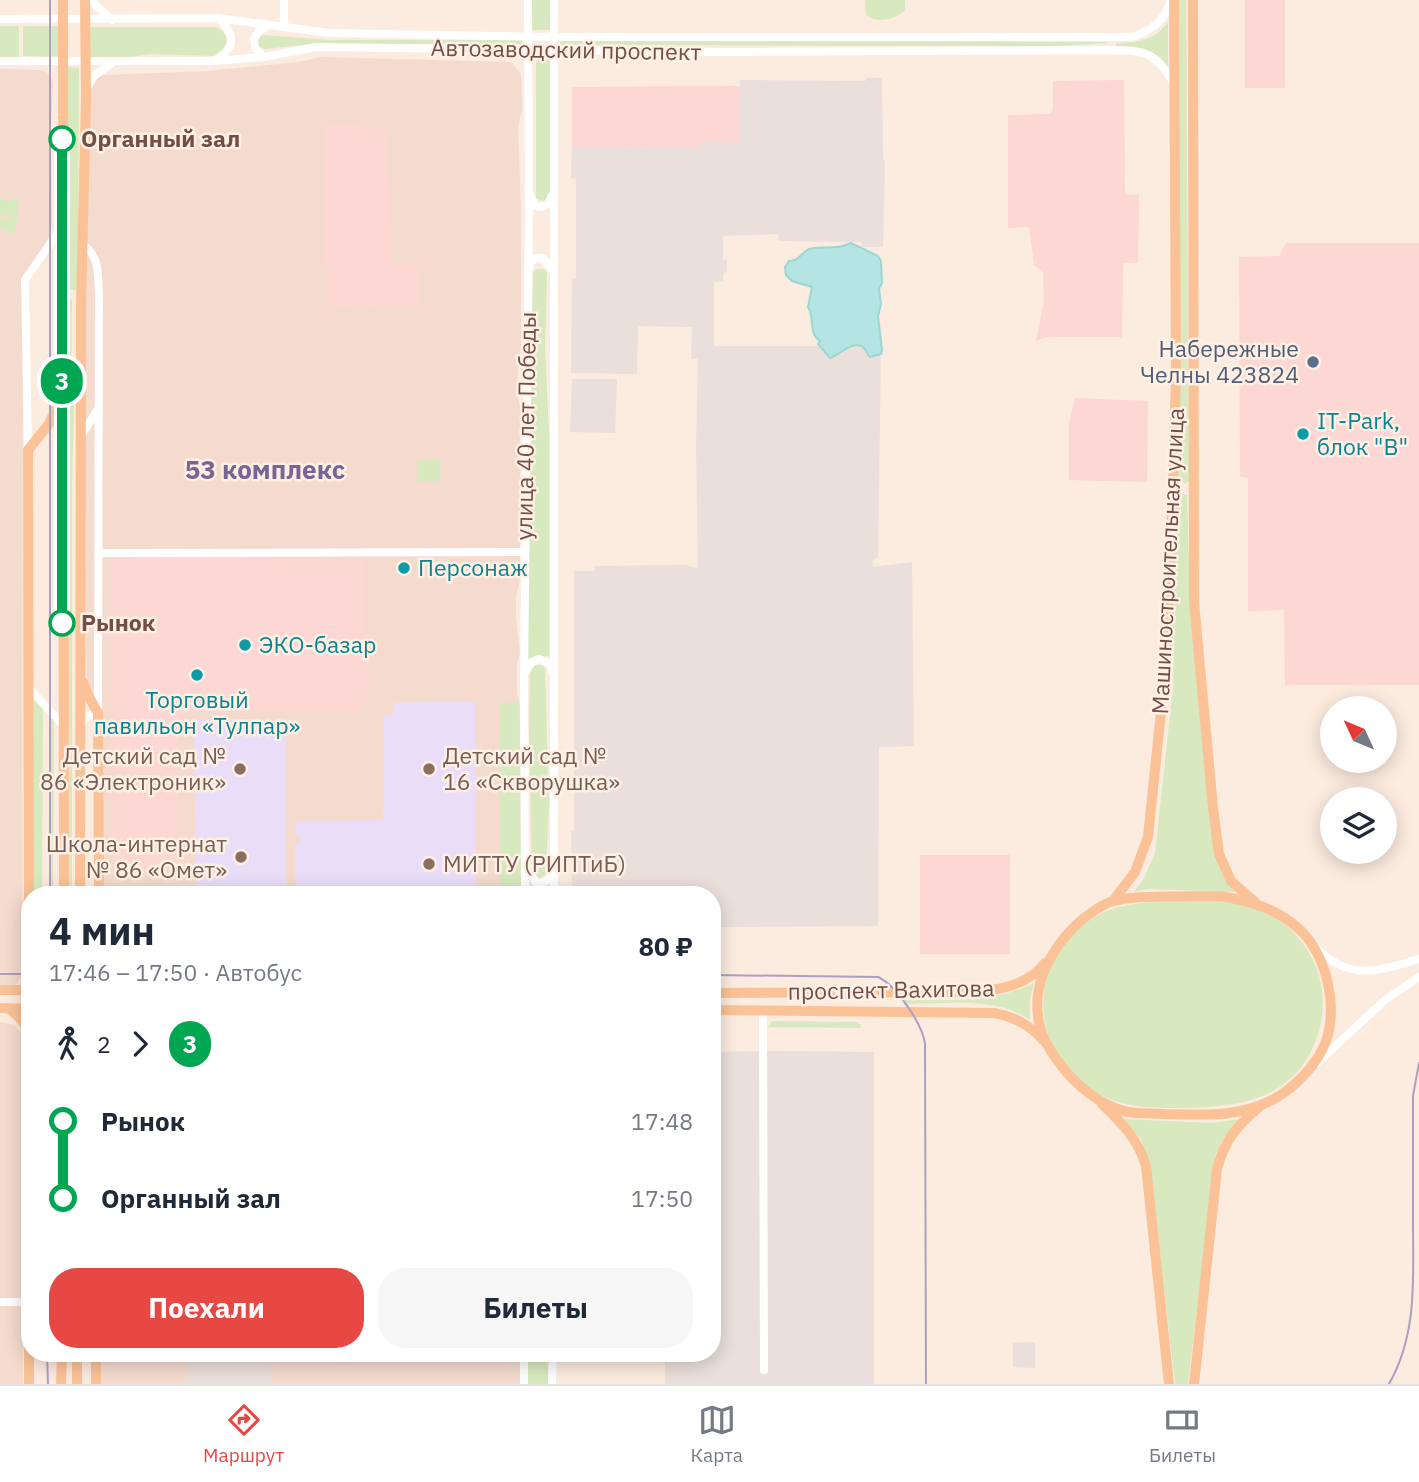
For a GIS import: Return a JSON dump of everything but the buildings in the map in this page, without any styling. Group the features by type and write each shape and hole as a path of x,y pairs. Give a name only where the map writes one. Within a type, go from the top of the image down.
{"main road":[{"path":"63,0 64,886"},
{"path":"80,886 81,306 87,0"},
{"name":"Машиностроительная улица","path":"1112,901 1135,872 1148,837 1171,602 1176,374 1172,0"},
{"name":"Машиностроительная улица","path":"1193,0 1194,601 1217,839 1231,881 1255,902"},
{"path":"63,305 66,298 71,296 78,298 81,306"},
{"path":"29,886 28,450 48,424 62,391"},
{"path":"1172,478 1183,490 1189,489 1193,478"},
{"path":"79,665 85,691 98,713 99,886"},
{"path":"1099,1101 1128,1112 1220,1115 1262,1104 1279,1096 1300,1080 1323,1050 1330,1018 1328,978 1316,948 1299,928 1275,912 1255,902 1221,896 1112,901"},
{"name":"проспект Вахитова","path":"721,993 992,991 1029,979 1038,972 1072,928 1112,901"},
{"path":"1055,949 1043,977 1037,1001 1039,1022 1058,1063 1135,1139 1146,1166 1169,1384"},
{"path":"0,990 21,990"},
{"path":"813,993 832,1001 813,1011"},
{"path":"4,1008 21,1019"},
{"name":"проспект Вахитова","path":"721,1010 994,1013 1023,1023 1047,1044"},
{"path":"1194,1384 1217,1169 1230,1135 1262,1104"},
{"path":"29,1362 29,1384"},
{"path":"61,1384 62,1362"},
{"path":"77,1362 77,1384"},
{"path":"96,1362 96,1384"}],"street":[{"path":"87,0 113,20"},
{"path":"284,0 284,27"},
{"name":"улица 40 лет Победы","path":"525,886 528,0"},
{"name":"улица 40 лет Победы","path":"554,0 554,886"},
{"name":"Автозаводский проспект","path":"0,19 218,18 329,33 554,37 1133,37 1158,24 1172,0"},
{"path":"214,61 227,53 231,45 227,27 218,18"},
{"path":"264,57 255,48 254,40 258,32 269,25"},
{"path":"1103,50 1111,42 1107,36"},
{"path":"962,50 968,42 963,37"},
{"name":"Автозаводский проспект","path":"0,61 214,61 264,57 316,47 554,51 1103,50 1146,52 1166,68 1174,84"},
{"path":"86,91 94,76 113,62"},
{"path":"528,188 535,206 542,207 548,204 554,189"},
{"path":"28,450 25,280 63,225"},
{"path":"79,726 88,716 98,713 99,294 97,260 93,252 82,243"},
{"path":"528,279 530,263 536,258 543,258 554,272"},
{"path":"81,436 99,408"},
{"path":"98,553 525,552"},
{"path":"524,677 527,667 539,659 550,664 553,674"},
{"path":"28,687 63,725"},
{"path":"525,868 531,879 537,883 550,879 554,871"},
{"path":"1316,948 1340,966 1357,971 1375,972 1419,959"},
{"path":"1300,1080 1385,1000 1419,978"},
{"path":"763,1011 764,1370"},
{"path":"0,1302 21,1302"},
{"path":"524,1362 524,1384"},
{"path":"552,1384 553,1362"}],"shaded area":[{"path":"1245,0 1285,0 1285,88 1245,88"},
{"path":"322,57 511,62 521,74 522,108 518,127 521,349 517,393 520,407 520,580 516,597 520,653 517,664 520,707 518,886 98,886 100,726 88,695 83,580 86,558 83,498 89,98 92,81 102,75 209,71"},
{"path":"0,69 42,70 49,74 53,83 52,224 48,239 23,277 21,977 17,984 11,987 0,987"},
{"path":"866,78 882,78 885,160 883,247 862,247 861,242 779,241 778,234 723,236 723,260 727,260 727,272 723,273 723,281 714,282 714,346 881,346 878,557 872,561 873,567 912,562 914,746 879,747 878,926 721,927 721,886 572,886 574,571 595,571 595,566 685,565 698,568 698,359 691,359 692,327 638,326 637,374 571,373 572,278 576,278 576,179 571,178 572,147 699,148 700,141 740,143 740,80 865,81"},
{"path":"1124,80 1125,194 1139,195 1138,263 1123,263 1122,337 1046,337 1036,341 1044,301 1043,272 1034,265 1029,227 1008,228 1008,115 1050,114 1053,110 1053,81"},
{"path":"740,86 740,143 700,142 700,148 572,147 572,87"},
{"path":"325,124 362,124 362,129 387,130 391,266 419,266 421,307 329,308 330,266 324,266"},
{"path":"1286,243 1419,243 1419,685 1285,685 1284,610 1248,611 1248,478 1240,477 1239,257 1279,256"},
{"path":"572,379 617,379 615,433 570,432"},
{"path":"1075,398 1148,401 1147,482 1069,480 1069,423"},
{"path":"112,556 248,557 249,560 347,562 348,558 365,559 365,633 370,634 369,691 366,692 366,702 358,712 191,711 181,714 181,729 178,732 177,867 113,868"},
{"path":"473,701 475,704 476,886 296,886 295,846 300,840 296,835 296,821 383,820 384,716 393,716 393,703"},
{"path":"194,720 286,720 286,886 196,886"},
{"path":"920,855 1010,855 1010,954 920,954"},
{"path":"0,1022 11,1024 21,1033 23,1384 0,1384"},
{"path":"721,1052 874,1052 874,1384 665,1384 665,1362 721,1362"},
{"path":"1035,1342 1035,1368 1013,1367 1013,1343"},
{"path":"100,1362 520,1362 520,1384 100,1384"},
{"path":"187,1362 271,1362 271,1384 180,1384 187,1382"}],"green space":[{"path":"532,0 551,0 552,30 532,30"},
{"path":"865,0 905,0 905,10 891,18 870,18 866,15"},
{"path":"1177,0 1186,0 1189,481 1185,484 1178,479"},
{"path":"1168,22 1168,67 1158,56 1146,49 1116,46 1116,43 1152,37"},
{"path":"0,26 19,26 19,57 0,57"},
{"path":"23,26 58,26 58,57 23,56"},
{"path":"90,27 215,27 221,30 227,41 226,48 214,56 151,54 125,58 90,57"},
{"path":"263,35 330,40 522,40 522,44 310,44 265,49 257,43"},
{"path":"560,41 1107,43 1060,46 560,45"},
{"path":"536,55 551,56 551,192 545,202 536,198"},
{"path":"68,67 79,68 78,291 68,289"},
{"path":"0,197 10,202 14,197 19,200 15,234 0,228 0,220 9,220 10,214 0,217"},
{"path":"536,269 547,272 545,349 549,433 549,656 527,659 533,273"},
{"path":"69,298 72,300 71,372 74,400 72,886 69,886 69,439 66,301"},
{"path":"417,459 441,460 440,482 417,482"},
{"path":"1174,494 1187,495 1190,601 1217,861 1235,892 1148,889 1134,892 1144,878 1155,853 1173,687"},
{"path":"542,665 545,670 549,803 546,873 538,879 532,874 530,672 534,666"},
{"path":"30,694 43,709 42,886 31,886"},
{"path":"519,702 521,886 499,886 499,703"},
{"path":"49,710 54,716 53,886 50,886"},
{"path":"1200,900 1233,902 1261,910 1283,923 1301,941 1314,962 1322,991 1323,1010 1316,1040 1306,1060 1293,1076 1278,1088 1242,1102 1222,1106 1162,1108 1133,1106 1107,1098 1072,1074 1050,1041 1043,1002 1053,961 1065,941 1080,926 1097,915 1136,904"},
{"path":"1034,983 1030,998 1030,1020 1017,1012 987,1004 906,1004 904,1000 986,998"},
{"path":"773,1021 857,1022 861,1028 767,1027"},
{"path":"1123,1119 1212,1123 1240,1119 1224,1137 1215,1156 1188,1384 1175,1384 1150,1166 1141,1139"},
{"path":"528,1362 548,1362 548,1384 528,1384"}],"water":[{"path":"851,243 878,256 881,261 881,304 878,316 882,350 881,354 870,357 863,347 855,345 830,358 818,344 820,341 814,334 808,307 812,287 792,281 786,275 785,267 789,261 796,260 809,249 840,247"}],"tram line":[{"path":"50,0 50,886"},
{"path":"0,974 21,974"},
{"path":"721,975 878,977 893,988 914,1017 925,1044 926,1384"},
{"path":"1389,1384 1405,1345 1412,1304 1413,1096 1419,1063"},
{"path":"47,1362 48,1384"}],"bus line":[{"name":"3","path":"62,139 62,623"}],"place":[{"name":"Органный зал","path":"62,139"},
{"name":"Набережные Челны 423824","path":"1313,362"},
{"name":"IT-Park, блок \"В\"","path":"1303,434"},
{"name":"Персонаж","path":"404,568"},
{"name":"Рынок","path":"62,623"},
{"name":"ЭКО-базар","path":"245,645"},
{"name":"Торговый павильон «Тулпар»","path":"197,675"},
{"name":"Детский сад № 86 «Электроник»","path":"240,769"},
{"name":"Детский сад № 16 «Скворушка»","path":"429,769"},
{"name":"Школа-интернат № 86 «Омет»","path":"241,857"},
{"name":"МИТТУ (РИПТиБ)","path":"429,864"}],"district":[{"name":"53 комплекс","path":"265,470"}]}
